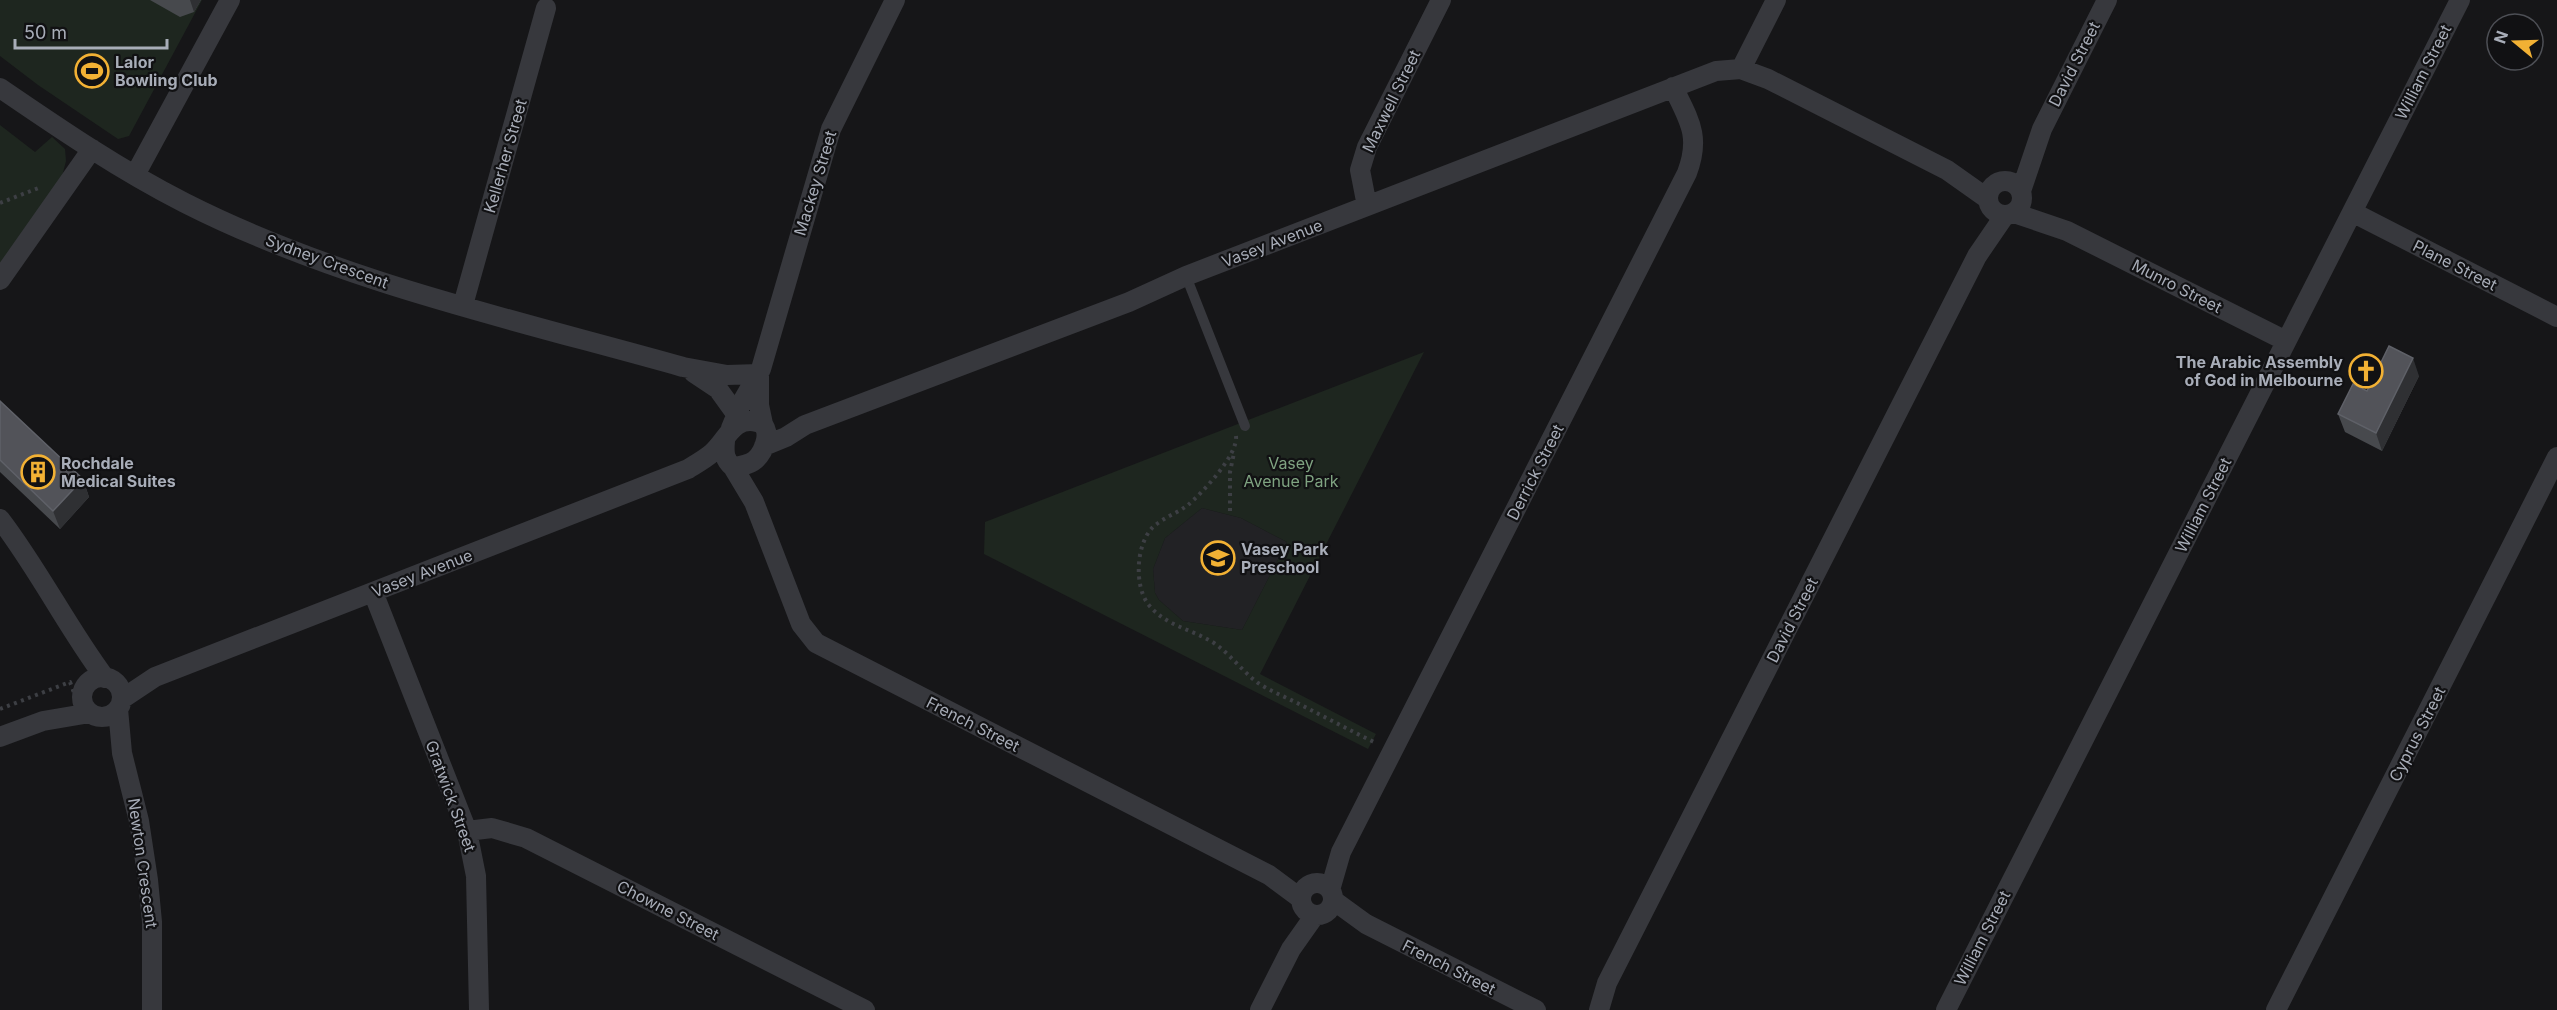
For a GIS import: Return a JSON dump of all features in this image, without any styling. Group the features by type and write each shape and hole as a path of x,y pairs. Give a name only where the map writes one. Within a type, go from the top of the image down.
{"street":[{"path":"135,175 230,0"},
{"name":"Mackey Street","path":"731,427 759,375 831,129 896,0"},
{"name":"Maxwell Street","path":"1367,206 1360,170 1367,147 1441,0"},
{"path":"1741,69 1776,0"},
{"name":"David Street","path":"1599,1010 1607,983 2107,0"},
{"name":"William Street","path":"1946,1010 2460,0"},
{"name":"Kellerher Street","path":"463,305 546,8"},
{"name":"Vasey Avenue","path":"688,469 742,466 762,439 786,437 805,425 1129,302 1186,276 1673,87 1716,71 1741,69"},
{"name":"Munro Street","path":"1741,69 1768,79 2286,341"},
{"name":"Derrick Street","path":"1260,1010 1687,173 1694,148 1694,135 1673,87"},
{"name":"Sydney Crescent","path":"0,88 92,150 184,203 286,248 342,269 683,367 727,375 759,375"},
{"path":"0,280 92,150"},
{"name":"Plane Street","path":"2352,213 2557,317"},
{"name":"Sydney Crescent","path":"683,367 718,389 731,427"},
{"name":"Mackey Street","path":"759,375 762,439"},
{"path":"731,465 725,457 731,427 748,421 762,439"},
{"name":"Vasey Avenue","path":"115,692 688,469 710,455 731,427"},
{"name":"French Street","path":"754,502 753,478 762,439"},
{"name":"Cyprus Street","path":"2276,1010 2557,457"},
{"name":"French Street","path":"731,465 754,502 801,624 816,643 1534,1010"},
{"path":"0,519 42,579 78,642 115,692"},
{"name":"Gratwick Street","path":"373,592 467,831 476,876 479,1010"},
{"path":"78,642 85,689 84,704 94,715"},
{"path":"43,721 85,689 92,680 115,692"},
{"path":"0,737 43,721 94,715 109,716 115,692"},
{"name":"Newton Crescent","path":"115,692 122,753 139,821 148,880 152,922 152,1010"},
{"name":"Newton Crescent","path":"94,715 122,753"},
{"name":"Chowne Street","path":"467,831 492,828 526,838 865,1010"},
{"name":"David Street","path":"1584,1010 1607,983"}],"lane":[{"path":"1186,276 1245,426"}],"path":[{"path":"0,203 51,183"},
{"path":"1230,511 1230,472 1236,437 1232,426"},
{"path":"1234,452 1198,495 1148,534 1143,546 1139,575 1141,590 1147,603 1168,622 1202,636 1227,653 1258,683 1393,751"}],"shaded area":[{"name":"Vasey Park Preschool","path":"1202,508 1241,518 1287,542 1242,630 1183,621 1159,600 1155,593 1153,569 1165,538"}],"green space":[{"name":"Lalor Bowling Club","path":"0,0 202,0 129,136 118,139 38,85 0,56"},
{"path":"0,125 35,152 52,137 65,149 66,161 61,180 0,266"},
{"name":"Vasey Avenue Park","path":"1424,352 1260,674 1376,734 1368,749 984,554 985,522","holes":["1202,508 1241,518 1287,542 1242,630 1183,621 1159,600 1155,593 1153,569 1165,538"]}],"building":[{"path":"2389,346 2413,358 2376,433 2338,414 2353,384 2367,391"},
{"name":"Rochdale Medical Suites","path":"0,401 83,479 53,511 0,460"}],"place":[{"name":"Lalor Bowling Club","path":"92,71"},
{"name":"The Arabic Assembly of God in Melbourne","path":"2366,371"},
{"name":"Rochdale Medical Suites","path":"38,472"},
{"name":"Vasey Park Preschool","path":"1218,558"}]}
